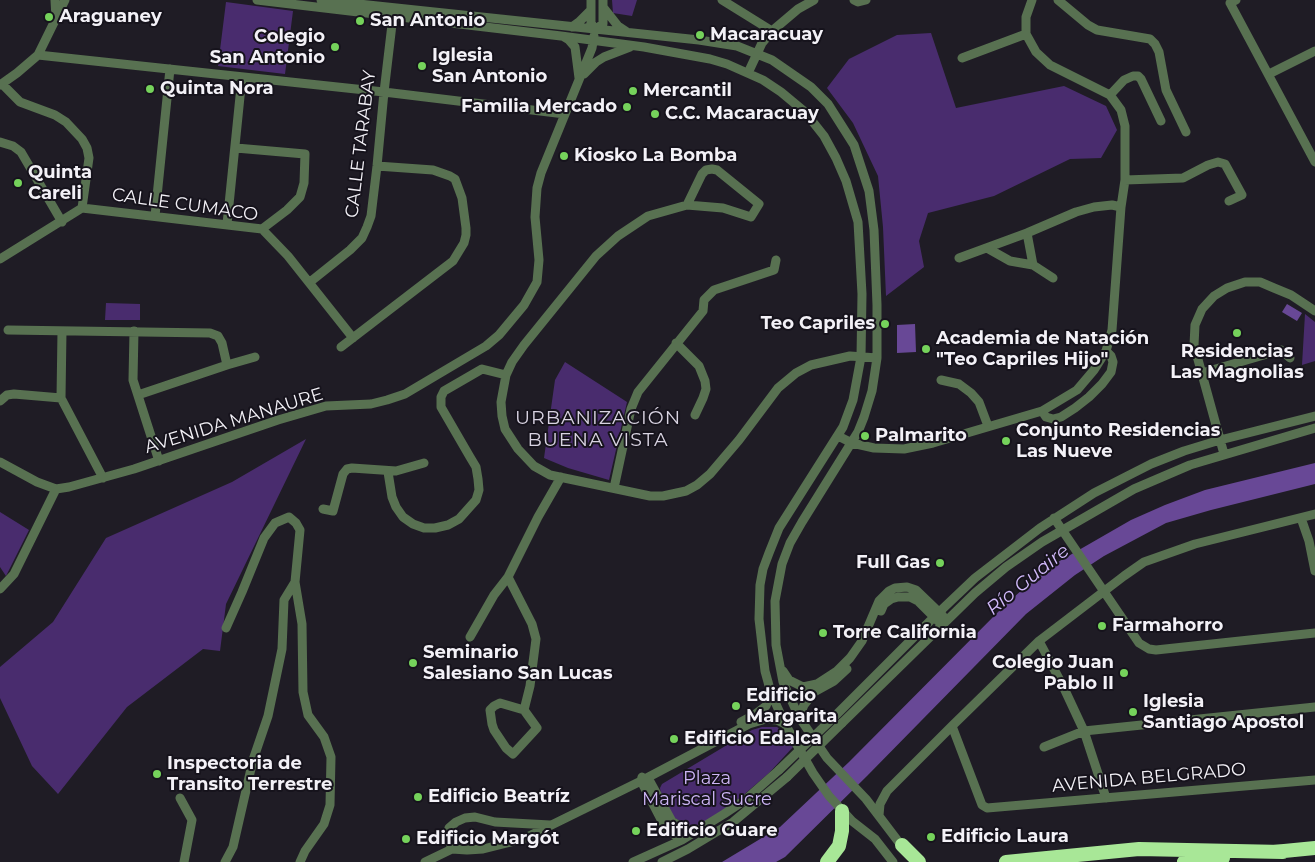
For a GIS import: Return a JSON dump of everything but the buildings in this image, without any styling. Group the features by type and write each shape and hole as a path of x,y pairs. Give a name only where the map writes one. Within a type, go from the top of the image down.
{"highway":[{"path":"828,862 839,846 842,830 842,811"},
{"path":"1184,862 1315,848"},
{"path":"1006,862 1139,849 1283,852"}],"street":[{"path":"55,0 56,18"},
{"path":"0,259 82,208 89,158 82,138 66,122 55,115 20,102 1,84 38,55 65,0"},
{"path":"56,18 69,0"},
{"path":"257,0 561,36 710,59 763,80 805,112 830,146 844,176 852,201 859,235 862,321 861,357 849,414 838,436 779,528 763,569 760,585 759,619 765,671 771,693 785,724 828,796 842,811 875,839 893,862"},
{"path":"321,0 627,32 737,46 757,53 781,66 821,96 842,126 858,156 869,191 874,230 877,358 872,391 858,432 790,542 782,564 776,590 774,611 776,645 783,682 799,717 827,758 866,799 910,857"},
{"path":"591,0 591,23 595,29"},
{"path":"722,0 772,31"},
{"path":"748,73 762,43 772,31 792,14 814,0"},
{"path":"854,0 858,2 866,0"},
{"path":"838,436 852,443 874,448 904,449 933,443 1042,411 1077,390 1094,370 1106,351 1112,330 1124,180 1126,126 1121,110 1110,95 1050,65 1036,52 1026,34 1026,17 1032,0"},
{"path":"1058,0 1088,25 1097,30 1150,39 1155,44 1159,52 1166,90 1186,132"},
{"path":"1233,1 1269,74 1312,147 1315,162"},
{"path":"595,29 603,24 603,4"},
{"path":"603,4 618,26 627,32"},
{"path":"572,27 580,22 591,10"},
{"name":"CALLE TARABAY","path":"310,282 362,238 371,216 393,16"},
{"name":"AVENIDA MANAURE","path":"56,489 103,478 159,461 278,420 326,406 371,404 405,394 486,346 499,335 524,305 537,282 539,260 535,217 537,188 541,173 594,41 595,29"},
{"path":"962,58 1026,34"},
{"path":"561,36 569,40 575,47 579,80"},
{"path":"579,80 596,62 611,53 632,46"},
{"path":"1269,74 1315,51"},
{"path":"38,55 384,92 565,114"},
{"path":"155,216 170,69"},
{"path":"1110,95 1124,80 1138,76 1162,121"},
{"path":"227,224 242,77"},
{"path":"0,142 13,146 21,152 62,222"},
{"path":"236,148 305,154 304,183 300,197 287,210 262,229"},
{"path":"1124,180 1183,178 1218,162 1225,164 1242,195 1228,201"},
{"path":"341,347 453,260 464,243 466,235 462,198 455,179 433,170 378,166"},
{"path":"687,205 702,174 706,170 712,169 716,170 759,204 752,217 723,208 687,205 648,216 618,236 596,256 512,362 506,375 501,402 502,416 506,429 518,449 534,466 550,475 656,497 686,491 697,485 715,468 740,440 778,388 787,379 811,365 850,356 877,358"},
{"path":"959,258 1027,233 1076,212 1112,205 1121,207"},
{"name":"CALLE CUMACO","path":"82,208 262,229 310,282 353,338"},
{"path":"1027,233 1032,265"},
{"path":"987,248 1010,261 1032,265 1053,278"},
{"path":"614,488 631,409 638,392 703,311 704,300 714,290 774,270 776,260"},
{"path":"1224,454 1194,345 1195,325 1207,302 1227,288 1245,282 1260,282 1291,295 1315,311"},
{"path":"8,330 210,333 218,336 222,343 227,365"},
{"path":"62,331 61,398 103,478"},
{"path":"134,331 133,380 159,461"},
{"path":"676,343 699,366 705,381 704,398 694,415"},
{"path":"1202,373 1281,350 1290,358"},
{"path":"1042,411 1046,417 1053,419 1061,416 1075,408 1096,390 1111,372 1113,362 1111,356 1106,351"},
{"path":"138,395 227,365 255,358"},
{"path":"388,472 392,497 396,506 403,516 413,524 424,528 435,528 448,525 459,519 476,500 478,479 476,467 441,407 441,397 444,391 482,369 506,375"},
{"path":"941,380 959,384 971,393 979,402 988,426"},
{"path":"0,401 7,395 14,394 61,398"},
{"path":"633,862 682,840 745,800 780,770 957,594 1000,557 1054,518 1094,493 1137,470 1184,451 1315,416"},
{"path":"662,862 733,822 787,777 944,622 1006,566 1062,530 1134,489 1190,465 1315,428"},
{"path":"0,462 37,482 56,489 14,574 0,589"},
{"path":"323,509 333,511 343,474 347,469 380,469 388,472 424,463"},
{"path":"470,637 494,595 508,577 538,517 561,477"},
{"path":"879,815 880,804 887,791 1040,641 1144,562 1194,544 1315,514"},
{"path":"226,628 264,538 275,523 289,517 300,530 295,582 302,624 303,692 308,715 324,737 331,757 330,805 324,824 305,851 300,862"},
{"path":"1054,518 1138,643 1149,649 1156,650 1315,633"},
{"path":"1302,518 1315,571"},
{"path":"508,577 532,624 536,639 530,686 524,710"},
{"path":"225,862 234,841 253,760 268,716 282,649 284,600 295,582"},
{"path":"780,667 789,680 799,686 817,684 837,671 850,658 862,640 876,607 884,595 895,588 907,587 916,590 920,598 924,618 922,629"},
{"path":"799,717 809,697 814,692 834,681 856,658 870,636 879,614 887,601 902,596 937,602 957,594"},
{"path":"920,598 944,622"},
{"path":"1040,641 1084,731 1106,798"},
{"path":"688,849 668,825 644,780 646,773 754,715 766,706 771,693"},
{"path":"500,703 524,710 537,730 513,754 497,736 492,724 490,710 500,703"},
{"path":"1044,747 1084,731 1315,707"},
{"path":"425,862 452,849 482,849 523,839 644,780 758,721 772,719 785,724"},
{"name":"AVENIDA BELGRADO","path":"952,726 982,805 987,808 1315,780"},
{"path":"866,799 887,791"},
{"path":"180,798 192,820 184,862"},
{"path":"452,849 448,843 447,835 449,828 465,818 475,817 495,822 550,825"},
{"path":"668,825 696,831"},
{"path":"656,851 666,840 668,825"},
{"path":"658,862 677,848 682,840"}],"green space":[{"path":"612,0 637,0 632,16 613,13"},
{"path":"226,2 293,11 285,74 218,66"},
{"path":"931,33 956,108 1064,86 1106,106 1117,130 1101,158 1070,159 994,196 928,213 919,241 924,267 886,296 883,227 878,176 853,123 827,88 849,59 897,35"},
{"path":"106,303 140,304 140,320 105,320"},
{"path":"1305,314 1315,322 1315,361 1302,365"},
{"path":"565,362 627,402 609,480 568,468 544,458 555,380"},
{"path":"306,439 226,604 220,651 203,649 127,707 58,794 32,766 0,698 0,667 53,622 106,538 232,482"},
{"path":"0,512 29,530 6,576 0,567"},
{"name":"Plaza Mariscal Sucre","path":"762,727 777,727 786,734 793,747 769,773 726,810 697,826 688,826 673,817 661,796 660,788 662,784 752,730"}],"shaded area":[{"path":"1287,304 1302,313 1297,321 1282,312"},
{"path":"915,324 916,352 897,353 897,325"},
{"name":"Río Guaire","path":"1315,463 1315,484 1166,523 1104,556 1075,575 1026,614 785,857 776,862 722,862 780,827 849,762 1005,605 1058,562 1131,520 1165,505 1205,490"}],"place":[{"name":"Araguaney","path":"49,17"},
{"name":"San Antonio","path":"360,21"},
{"name":"Macaracuay","path":"700,35"},
{"name":"Colegio San Antonio","path":"335,47"},
{"name":"Iglesia San Antonio","path":"422,66"},
{"name":"Quinta Nora","path":"150,89"},
{"name":"Mercantil","path":"633,91"},
{"name":"Familia Mercado","path":"627,107"},
{"name":"C.C. Macaracuay","path":"655,114"},
{"name":"Kiosko La Bomba","path":"564,156"},
{"name":"Quinta Careli","path":"18,183"},
{"name":"Teo Capriles","path":"885,324"},
{"name":"Residencias Las Magnolias","path":"1237,333"},
{"name":"Academia de Natación \"Teo Capriles Hijo\"","path":"926,349"},
{"name":"Palmarito","path":"865,436"},
{"name":"Conjunto Residencias Las Nueve","path":"1006,441"},
{"name":"Full Gas","path":"940,563"},
{"name":"Farmahorro","path":"1102,626"},
{"name":"Torre California","path":"823,633"},
{"name":"Seminario Salesiano San Lucas","path":"413,663"},
{"name":"Colegio Juan Pablo II","path":"1124,673"},
{"name":"Edificio Margarita","path":"736,706"},
{"name":"Iglesia Santiago Apostol","path":"1133,712"},
{"name":"Edificio Edalca","path":"674,739"},
{"name":"Inspectoria de Transito Terrestre","path":"157,774"},
{"name":"Edificio Beatríz","path":"418,797"},
{"name":"Edificio Guare","path":"636,831"},
{"name":"Edificio Laura","path":"931,837"},
{"name":"Edificio Margót","path":"406,839"}],"district":[{"name":"URBANIZACIÓN BUENA VISTA","path":"598,429"}]}
